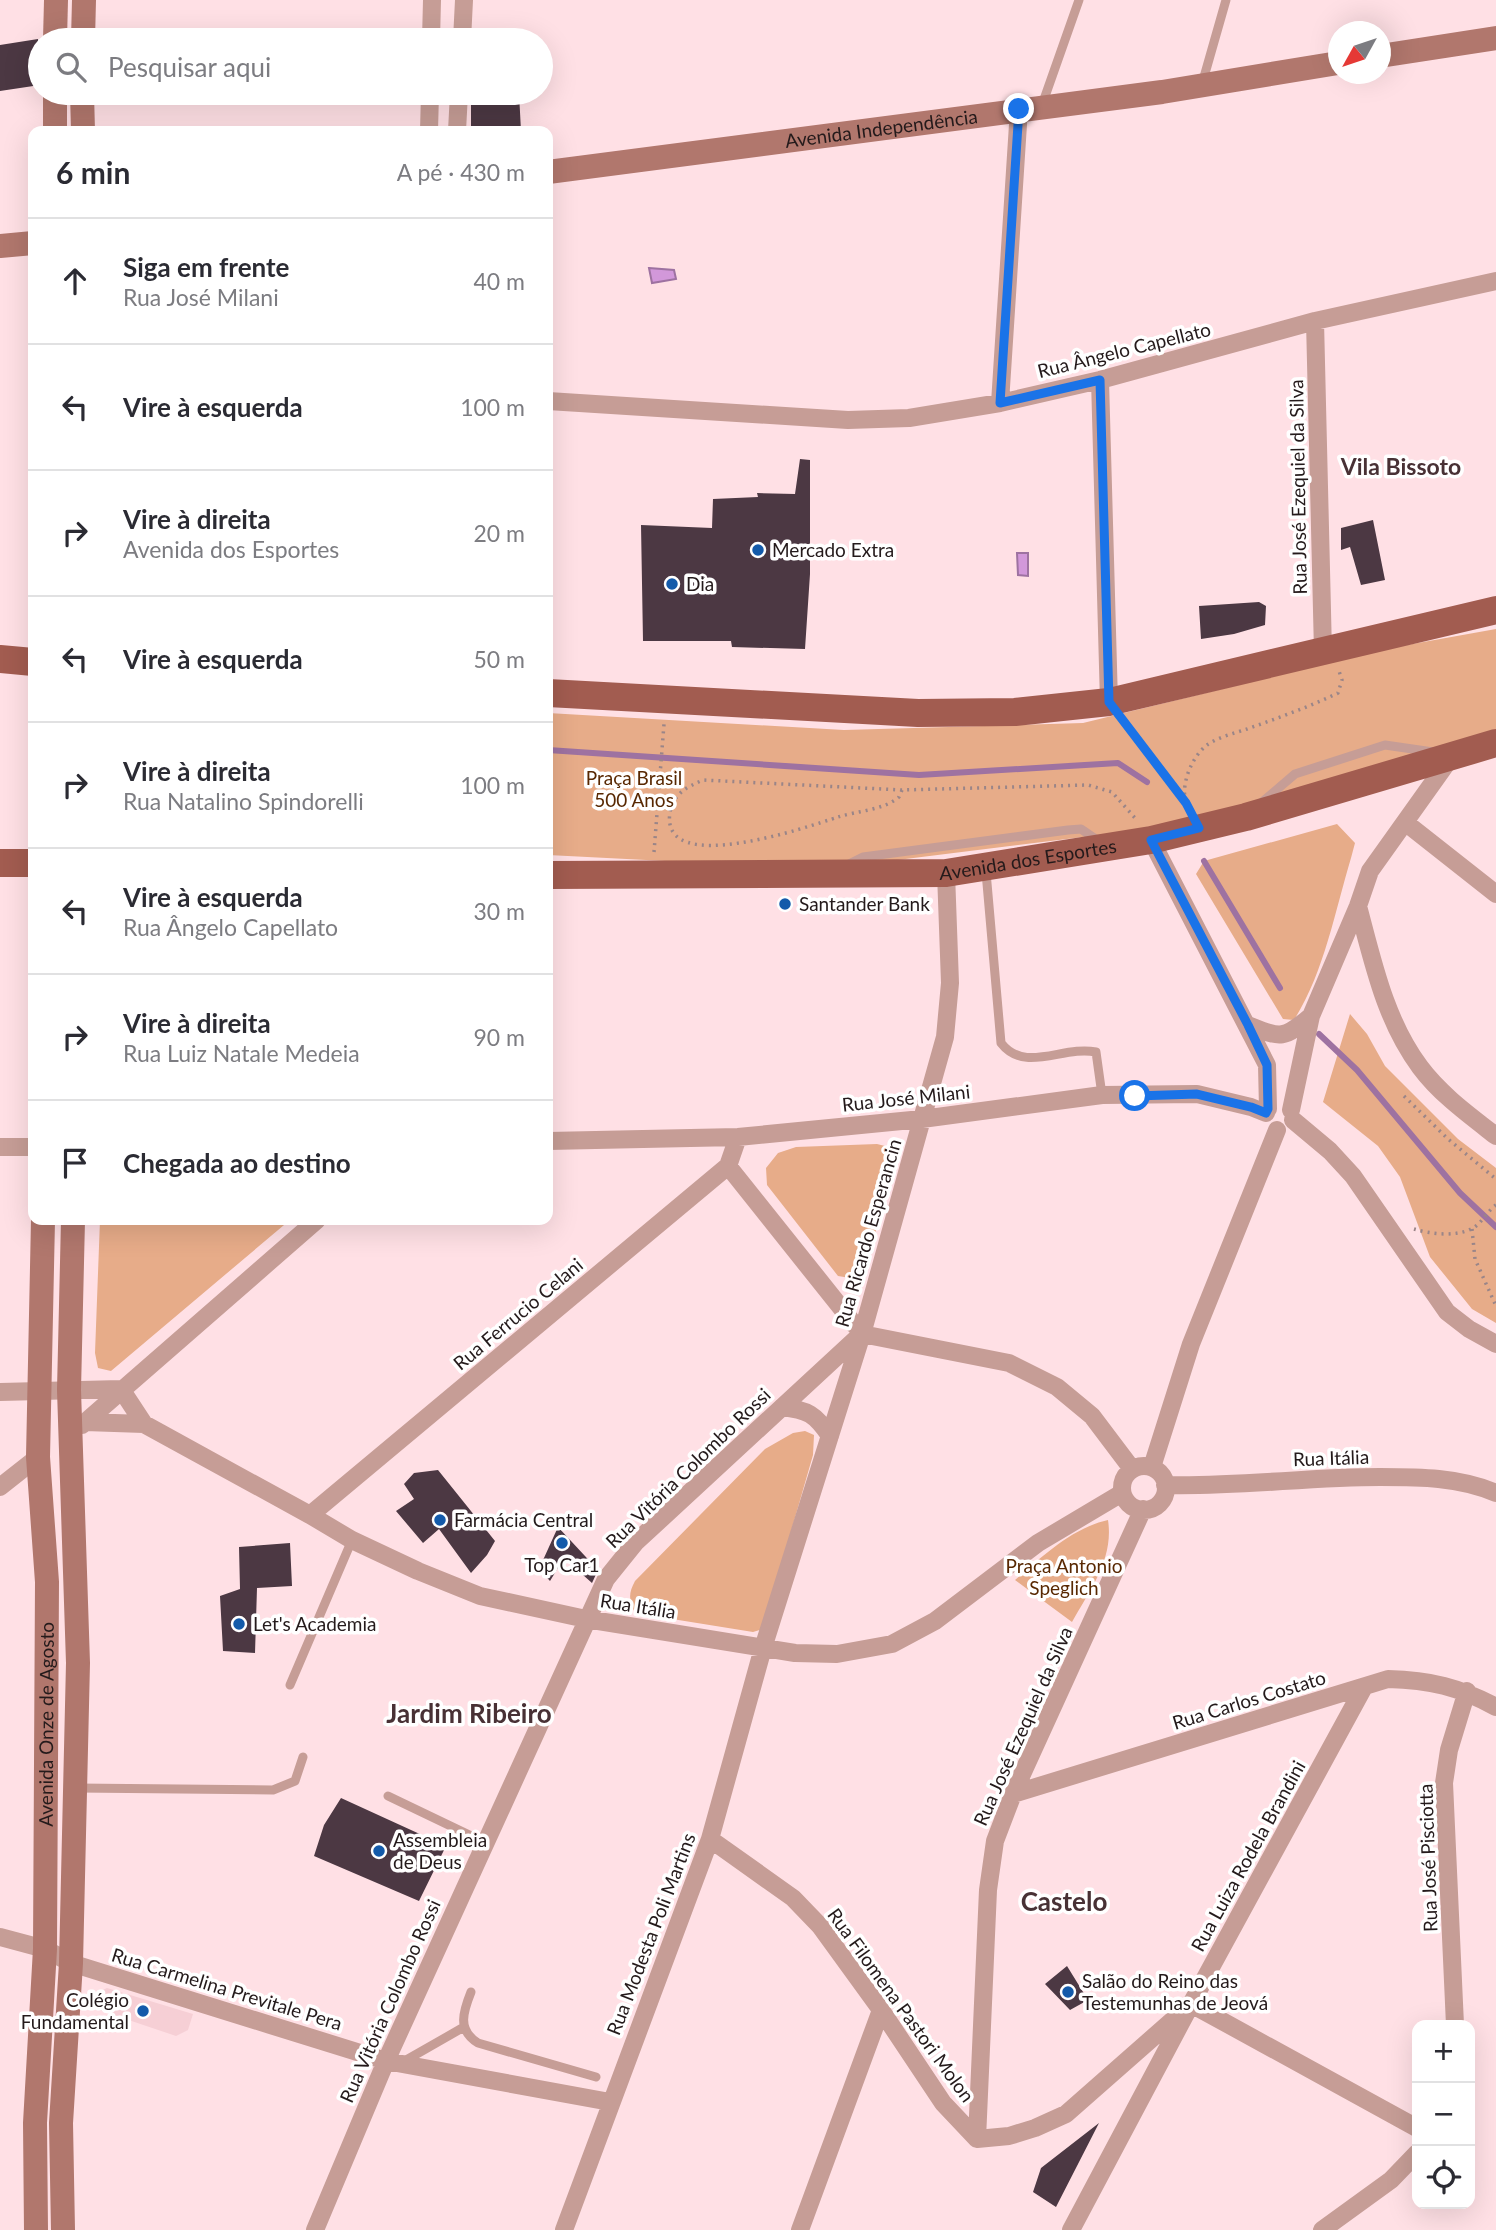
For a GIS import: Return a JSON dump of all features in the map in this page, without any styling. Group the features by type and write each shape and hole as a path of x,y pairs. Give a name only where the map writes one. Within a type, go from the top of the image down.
{"main road":[{"path":"55,28 56,0"},
{"path":"83,28 84,0"},
{"path":"1391,54 1496,38"},
{"name":"Avenida Independência","path":"553,171 1202,85 1328,65"},
{"path":"55,105 55,126"},
{"path":"82,105 83,126"},
{"path":"0,246 28,243"},
{"path":"553,693 918,713 1015,712 1109,702 1496,610"},
{"path":"0,659 28,662"},
{"name":"Avenida dos Esportes","path":"553,875 946,873 1151,840 1246,817 1496,743"},
{"path":"0,863 28,863"},
{"name":"Avenida Onze de Agosto","path":"36,2230 35,2123 45,1950 47,1582 38,1457 43,1225"},
{"name":"Avenida Onze de Agosto","path":"63,2230 61,2123 71,1963 78,1662 78,1429 69,1390 74,1225"}],"street":[{"path":"431,28 432,0"},
{"path":"463,28 464,0"},
{"path":"429,126 430,105"},
{"path":"457,126 458,105"},
{"path":"1000,403 1030,108"},
{"name":"Rua Ângelo Capellato","path":"553,401 848,420 909,418 1000,403 1100,380 1315,321 1496,281"},
{"name":"Rua José Ezequiel da Silva","path":"1315,321 1330,650"},
{"path":"1100,380 1109,702"},
{"path":"1151,840 1267,1065 1267,1123 1277,1130 1285,1129 1292,1115 1311,1016 1370,871 1452,756"},
{"path":"1406,823 1496,894"},
{"name":"Rua Ricardo Esperancin","path":"763,1648 862,1334 945,1037 950,983 946,873"},
{"path":"1358,906 1378,981 1394,1023 1420,1068 1455,1104 1496,1136"},
{"path":"1248,1025 1274,1035 1286,1035 1311,1016"},
{"name":"Rua José Milani","path":"553,1141 738,1137 922,1119 1102,1095 1197,1094 1267,1111"},
{"path":"1267,1111 1280,1104 1330,1151 1353,1176 1447,1312 1469,1329 1496,1344"},
{"path":"1152,1467 1191,1344 1277,1130"},
{"path":"738,1137 728,1166 862,1334 1009,1363 1057,1387 1092,1416 1132,1469"},
{"path":"0,1146 28,1147"},
{"name":"Rua Ferrucio Celani","path":"310,1515 728,1166"},
{"path":"78,1429 311,1225"},
{"name":"Rua Vitória Colombo Rossi","path":"316,2230 393,2062 484,1842 606,1579 635,1543 862,1334"},
{"path":"0,1392 121,1389"},
{"path":"78,1429 144,1424 121,1389"},
{"path":"782,1407 804,1409 818,1420 830,1436"},
{"name":"Rua Itália","path":"144,1424 352,1540 480,1596 586,1619 795,1653 837,1654 892,1644 935,1621 1038,1543 1122,1493"},
{"path":"0,1487 38,1457"},
{"path":"1152,1467 1163,1478 1165,1485 1162,1499 1150,1508 1143,1509 1130,1504 1122,1493 1123,1480 1132,1469 1152,1467"},
{"name":"Rua Itália","path":"1165,1485 1208,1486 1326,1477 1431,1477 1480,1486 1496,1493"},
{"name":"Rua José Ezequiel da Silva","path":"977,2139 988,1890 995,1841 1013,1794 1143,1509"},
{"name":"Rua Modesta Poli Martins","path":"564,2230 710,1839 763,1648"},
{"name":"Rua Carlos Costato","path":"1013,1794 1388,1679 1416,1680 1467,1691 1496,1707"},
{"name":"Rua Luiza Rodela Brandini","path":"1071,2230 1364,1687"},
{"name":"Rua José Pisciotta","path":"1455,2020 1444,1783 1449,1750 1467,1691"},
{"name":"Rua Filomena Pastori Molon","path":"710,1839 793,1898 820,1926 881,2010 943,2103 977,2139"},
{"name":"Rua Carmelina Previtale Pera","path":"0,1937 45,1950 71,1963 393,2062 610,2102"},
{"path":"977,2139 1009,2136 1066,2114 1191,2004 1412,2125"},
{"path":"800,2230 881,2010"},
{"path":"1322,2230 1391,2180 1412,2158"}],"lane":[{"path":"1030,108 1079,0"},
{"path":"1202,85 1226,0"},
{"path":"832,874 863,857 1069,830 1081,829 1106,848"},
{"path":"985,866 1001,1043 1009,1054 1026,1059 1082,1049 1096,1052 1102,1095"},
{"path":"290,1685 352,1540"},
{"path":"75,1788 273,1790 295,1781 303,1757"},
{"path":"388,1796 484,1842"},
{"path":"471,1992 463,2012 464,2028 469,2038 478,2043 596,2077"},
{"path":"393,2062 464,2028"}],"path":[{"path":"1186,803 1185,783 1193,763 1207,745 1338,693 1342,680 1330,650"},
{"path":"1109,702 1186,803 1199,828"},
{"path":"653,875 664,719"},
{"path":"902,790 894,802 797,831 731,844 687,843 678,839 669,821 675,797 703,780 902,790 1088,785 1112,792 1125,804 1151,840"},
{"path":"1404,1096 1456,1146 1496,1179"},
{"path":"1387,1226 1405,1218 1414,1229 1428,1233 1472,1229 1496,1205"},
{"path":"1472,1229 1475,1259 1496,1306"}],"shaded area":[{"path":"649,268 674,270 676,279 652,283"},
{"path":"1017,553 1028,553 1028,576 1018,575"},
{"name":"Colégio Fundamental","path":"107,1988 193,2014 188,2030 176,2036 93,2008 92,1995"}],"green space":[{"name":"Praça Brasil 500 Anos","path":"1496,629 1496,735 1353,782 1148,829 825,869 553,855 553,713 844,730 1083,723 1390,648"},
{"path":"1337,824 1355,843 1334,920 1321,962 1304,1002 1294,1020 1283,1019 1196,874 1204,861"},
{"path":"1350,1014 1367,1034 1385,1066 1458,1139 1496,1168 1496,1323 1472,1309 1430,1257 1400,1177 1378,1146 1323,1102"},
{"path":"877,1144 889,1147 893,1159 891,1176 865,1270 856,1279 838,1276 767,1185 766,1168 778,1153 796,1147"},
{"path":"100,1225 284,1225 111,1371 98,1368 95,1353"},
{"path":"805,1431 814,1435 813,1455 763,1629 753,1632 635,1613 630,1597 635,1581 765,1449 793,1433"},
{"name":"Praça Antonio Speglich","path":"1108,1520 1109,1534 1104,1561 1072,1622 1015,1580 1070,1536"}],"building":[{"path":"28,41 28,87 0,91 0,45"},
{"path":"471,105 520,105 521,126 471,126"},
{"name":"Mercado Extra","path":"800,459 810,460 810,574 805,649 732,647 731,641 643,641 641,525 712,528 713,499 758,497 757,493 795,494"},
{"path":"1373,520 1385,580 1361,585 1350,547 1341,550 1341,528"},
{"path":"1259,602 1266,606 1265,625 1234,634 1201,639 1199,606"},
{"name":"Farmácia Central","path":"438,1470 495,1541 471,1573 439,1529 423,1543 396,1511 414,1499 404,1484 414,1473"},
{"name":"Top Car1","path":"558,1527 598,1570 592,1583 564,1558 550,1581 539,1569"},
{"name":"Let's Academia","path":"290,1543 292,1586 257,1588 255,1653 223,1651 220,1596 240,1589 239,1547"},
{"name":"Assembleia de Deus","path":"341,1798 446,1846 419,1901 314,1856 324,1825"},
{"name":"Salão do Reino das Testemunhas de Jeová","path":"1067,1966 1088,2000 1070,2010 1045,1984"},
{"path":"1099,2123 1056,2207 1033,2192 1041,2168"}],"waterway":[{"path":"553,750 919,775 1118,763 1147,782"},
{"path":"1204,861 1280,988"},
{"path":"1319,1034 1357,1070 1460,1193 1496,1227"}],"place":[{"name":"Mercado Extra","path":"758,550"},
{"name":"Dia","path":"672,584"},
{"name":"Santander Bank","path":"785,904"},
{"name":"Farmácia Central","path":"440,1520"},
{"name":"Top Car1","path":"562,1543"},
{"name":"Let's Academia","path":"239,1624"},
{"name":"Assembleia de Deus","path":"379,1851"},
{"name":"Salão do Reino das Testemunhas de Jeová","path":"1068,1992"},
{"name":"Colégio Fundamental","path":"143,2011"}],"district":[{"name":"Vila Bissoto","path":"1401,467"},
{"name":"Jardim Ribeiro","path":"469,1714"},
{"name":"Castelo","path":"1064,1902"}],"route":[{"path":"1019,109 1000,403 1100,380 1109,702 1186,803 1199,828 1151,840 1267,1065 1266,1113 1197,1094 1135,1096"}]}
